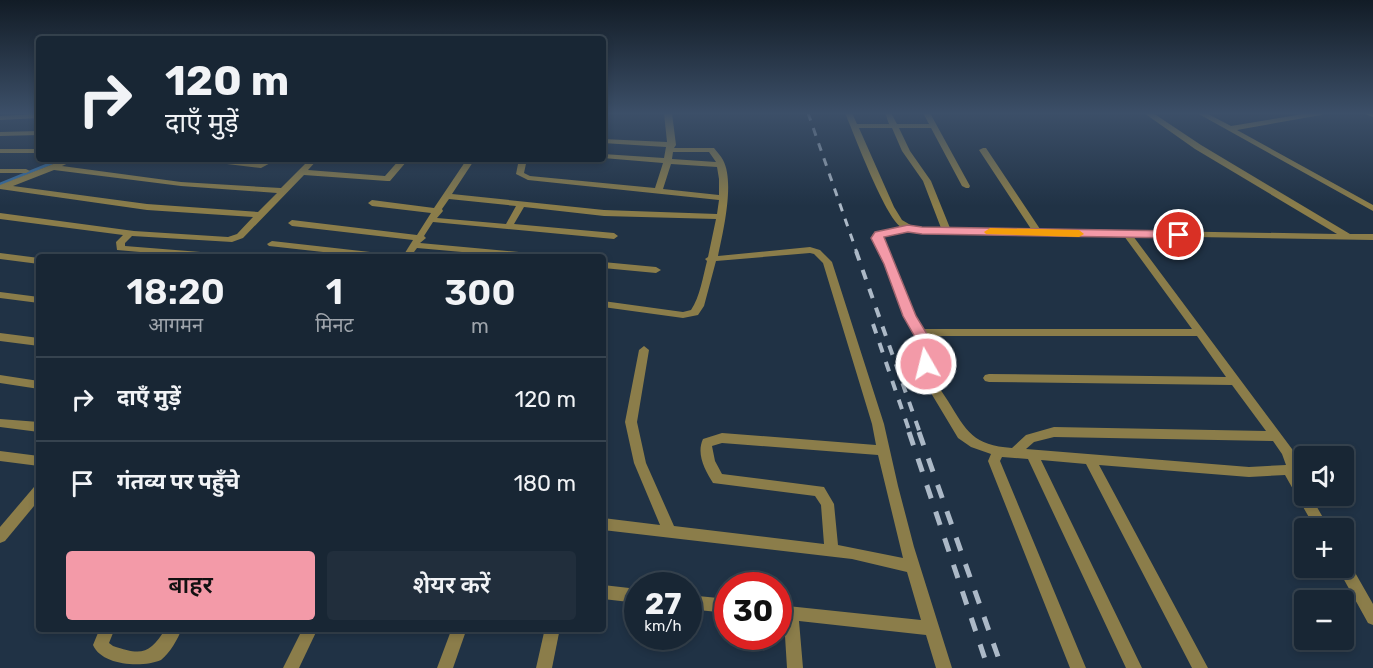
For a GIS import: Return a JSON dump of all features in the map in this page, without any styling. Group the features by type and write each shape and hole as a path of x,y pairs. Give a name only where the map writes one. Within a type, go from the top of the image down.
{"street":[{"path":"606,304 683,315 694,313 699,306 724,198 724,178 718,157 711,150 639,144"},
{"path":"862,144 890,207 899,222 908,228"},
{"path":"903,144 923,174 947,231"},
{"path":"943,144 966,186"},
{"path":"1194,144 1350,237"},
{"path":"1257,144 1373,208"},
{"path":"658,192 672,147"},
{"path":"983,150 1038,233"},
{"path":"0,152 36,151"},
{"path":"606,156 720,165"},
{"path":"227,162 261,166 268,162"},
{"path":"0,216 130,234 229,240 240,236 311,162"},
{"path":"302,172 387,179 402,162"},
{"path":"409,254 469,162"},
{"path":"522,162 520,174 528,178 724,198"},
{"path":"1,186 54,163"},
{"path":"1,186 26,171 54,163 181,184 282,191"},
{"path":"0,171 26,171"},
{"path":"1,186 147,207 260,215"},
{"path":"448,196 604,213 720,217"},
{"path":"372,203 509,226 614,236"},
{"path":"509,226 521,204"},
{"path":"292,223 515,254"},
{"path":"1127,234 1276,436 1292,460 1293,466 1289,470 1249,472 998,452 970,441 956,427 926,371 927,349 910,316 890,264 876,236 908,228 1038,233 1127,234 1350,237 1373,237"},
{"path":"130,234 121,242 120,248 190,254"},
{"path":"272,244 361,254"},
{"path":"710,259 798,249 810,250 822,256 833,276 853,338 878,424 881,450 910,566 944,668"},
{"path":"0,256 36,261"},
{"path":"606,265 656,270"},
{"path":"0,295 36,300"},
{"path":"920,332 1199,333"},
{"path":"0,337 36,342"},
{"path":"644,350 631,422 640,463 670,533"},
{"path":"989,378 1236,381"},
{"path":"0,379 36,385"},
{"path":"0,423 36,427"},
{"path":"1016,453 1030,438 1054,432 1276,436"},
{"path":"832,551 826,504 819,491 718,479 713,473 705,446 707,442 722,438 881,450"},
{"path":"998,452 994,461 1006,494 1078,668"},
{"path":"1032,454 1134,668"},
{"path":"0,456 36,461"},
{"path":"1090,459 1200,668"},
{"path":"1289,470 1316,518"},
{"path":"0,537 36,495"},
{"path":"606,524 832,551 910,566"},
{"path":"1351,578 1373,618"},
{"path":"606,592 624,594"},
{"path":"792,614 931,628"},
{"path":"106,632 101,640 105,651 145,660 158,655 172,632"},
{"path":"291,668 309,632"},
{"path":"446,668 459,632"},
{"path":"544,668 552,632"},
{"path":"792,650 795,668"}],"waterway":[{"path":"0,184 55,162"}],"railway":[{"path":"819,144 857,253"},
{"path":"856,251 920,433"},
{"path":"873,324 910,433"},
{"path":"909,432 988,668"},
{"path":"919,432 1002,668"}],"slow traffic":[{"path":"990,232 1079,234"}],"route":[{"path":"926,364 926,344 910,316 890,264 876,236 879,234 908,228 922,231 1179,235"}]}
